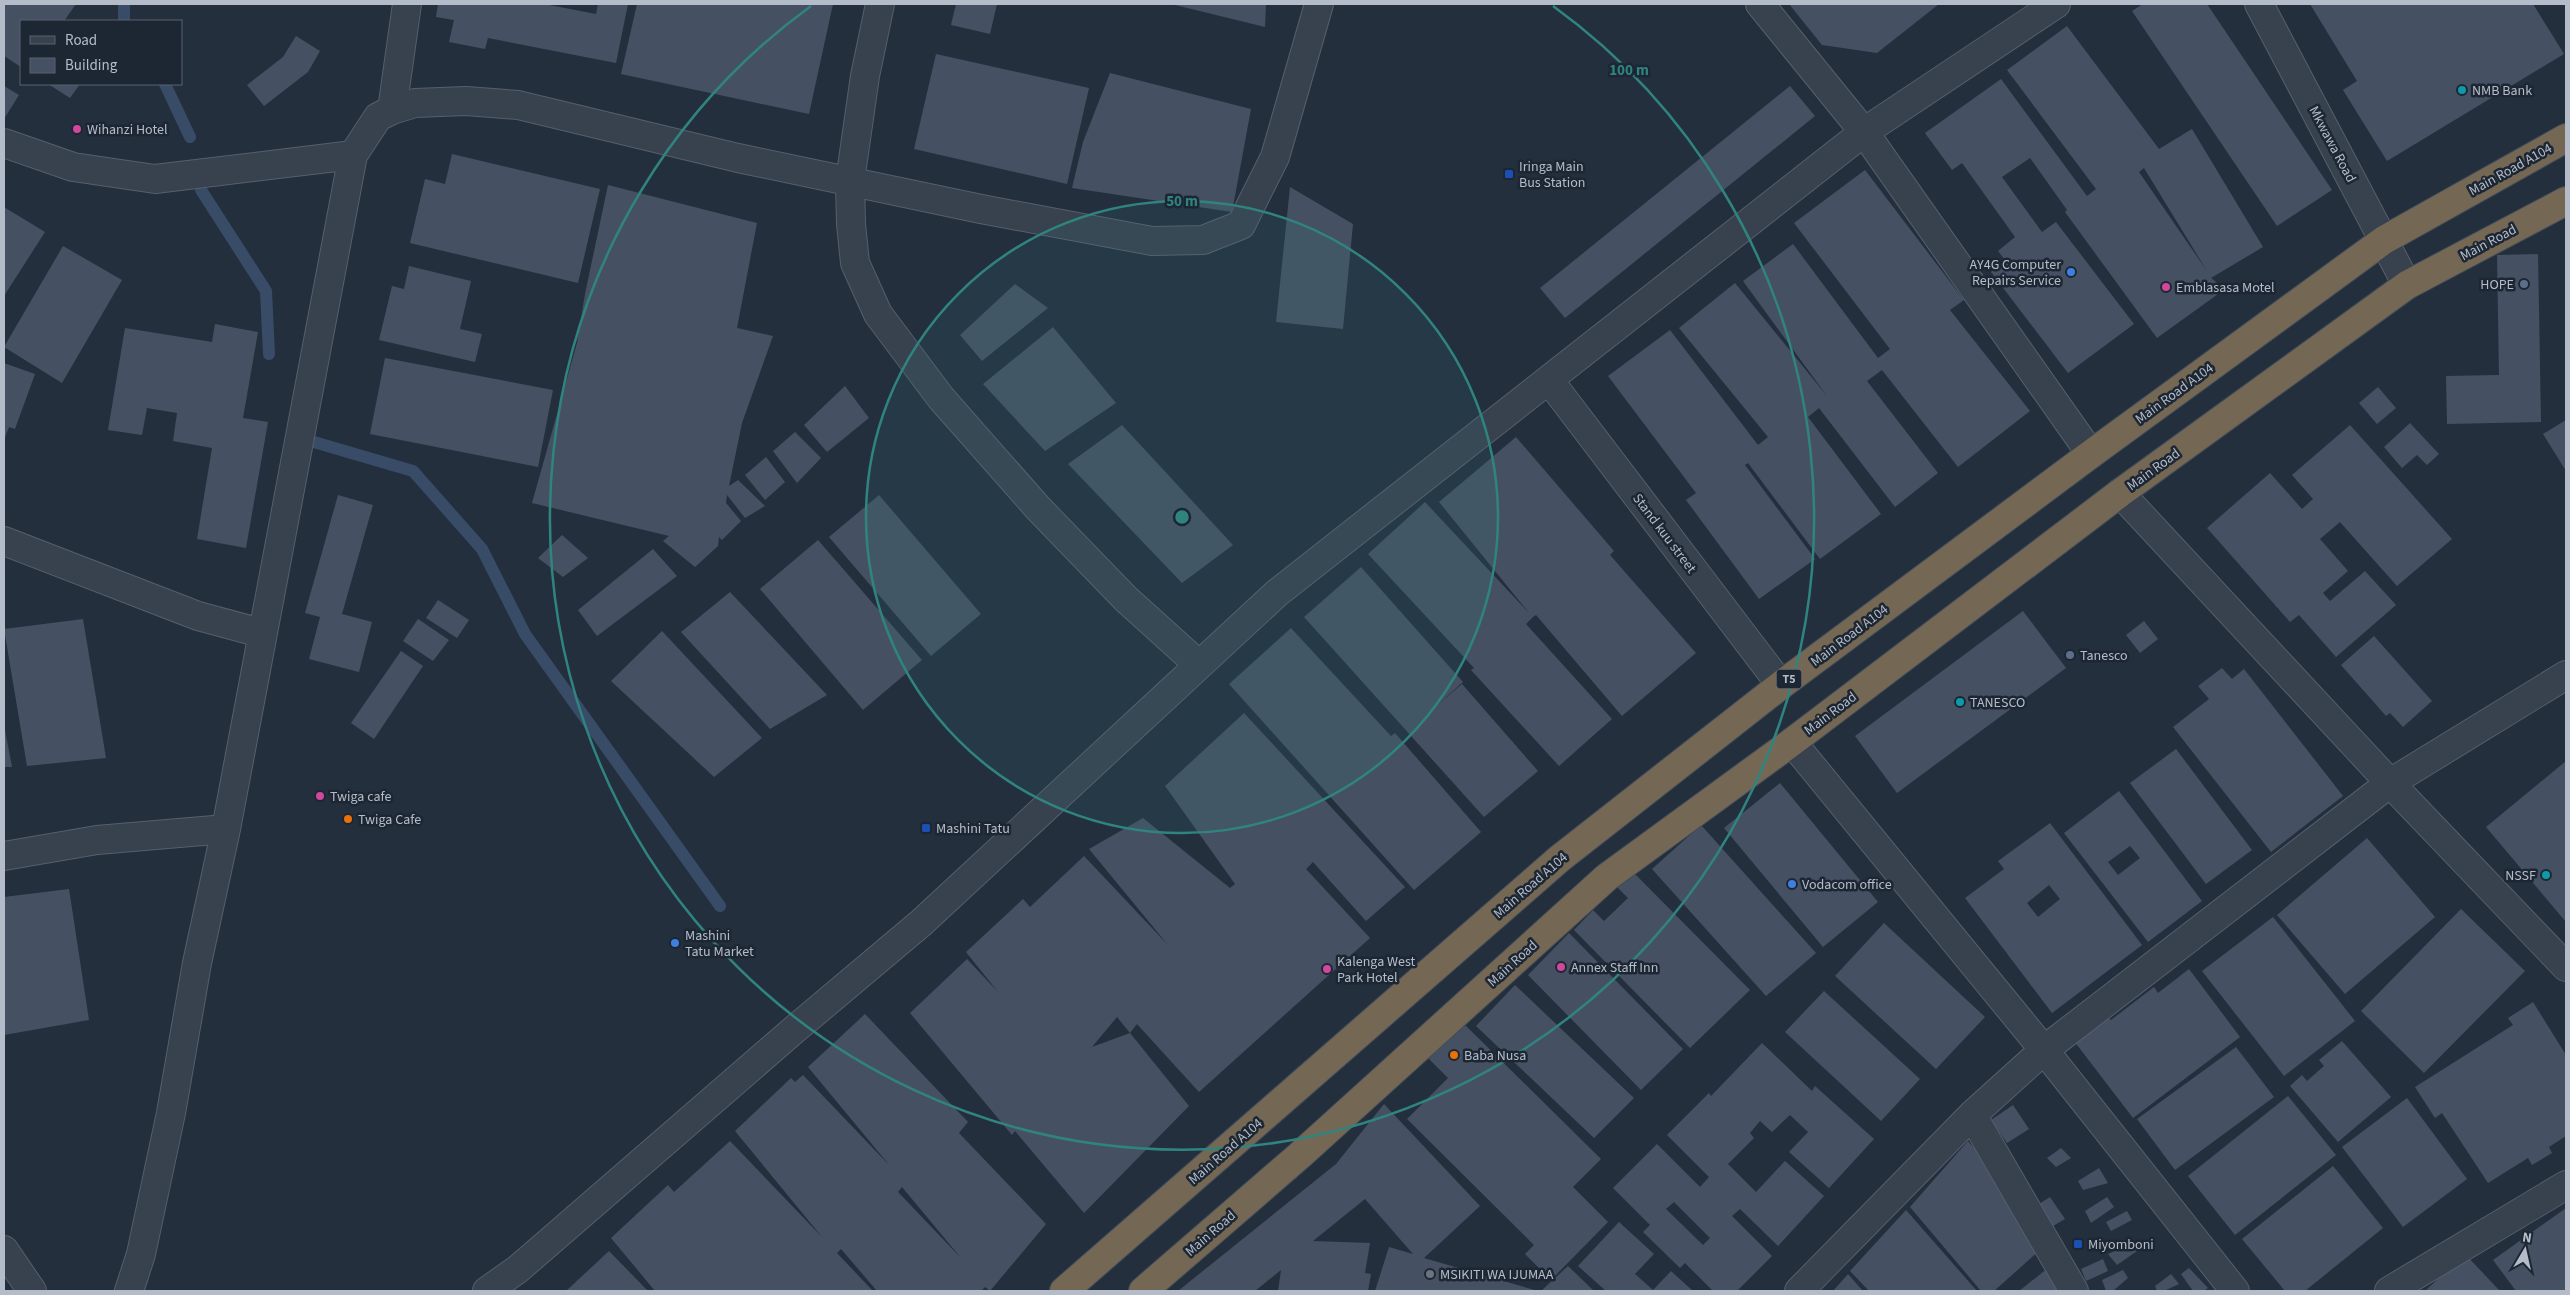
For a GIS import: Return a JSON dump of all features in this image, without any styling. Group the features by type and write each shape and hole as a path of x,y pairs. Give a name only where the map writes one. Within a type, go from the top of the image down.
{"highway":[{"name":"Main Road A104","path":"1064,1291 1559,859 1781,685 2091,454 2384,240 2566,138"},
{"name":"Main Road","path":"1143,1291 1298,1156 1607,877 1792,742 2120,493 2407,285 2566,201"}],"street":[{"path":"392,110 407,4"},
{"path":"880,4 864,76 850,181 851,224 855,263 878,314 941,398 1038,508 1126,599 1198,664"},
{"path":"129,1291 141,1254 171,1113 197,964 226,829 261,634 353,155 378,117 392,110 415,103 466,101 518,106 738,158 981,209 1152,241 1203,240 1241,225 1275,157 1319,4"},
{"path":"1760,4 1864,132 2091,454"},
{"path":"487,1291 518,1269 795,1029 921,923 1198,664 1277,593 1864,132 2056,4"},
{"name":"Mkwawa Road","path":"2259,4 2407,285"},
{"path":"4,143 73,167 155,179 353,155"},
{"name":"Stand kuu street","path":"1548,380 1781,685"},
{"path":"2120,493 2390,783 2566,967"},
{"path":"4,541 198,616 261,634"},
{"path":"1799,1291 1972,1115 2044,1050 2390,783 2566,675"},
{"path":"1792,742 2044,1050 2235,1291"},
{"path":"4,856 97,840 226,829"},
{"path":"1972,1115 2074,1291"},
{"path":"2389,1291 2566,1185"},
{"path":"4,1250 32,1291"}],"building":[{"path":"4,4 76,4 65,20 20,20 20,66 4,56"},
{"path":"438,4 544,4 596,14 598,4 628,4 616,63 488,38 485,49 449,42 454,20 436,17"},
{"path":"637,4 833,4 809,114 621,74"},
{"path":"956,4 997,4 990,34 951,25"},
{"path":"1171,4 1266,4 1265,27"},
{"path":"1789,4 1939,4 1877,53 1822,45"},
{"path":"2143,4 2207,4 2332,190 2277,226 2132,11"},
{"path":"2310,4 2533,4 2564,54 2387,161 2343,90 2357,81"},
{"path":"2067,26 2159,149 2192,129 2263,247 2211,278 2225,289 2157,338 2065,212 2067,210 2030,158 2002,177 2042,232 2056,222 2134,324 2068,373 1991,272 2005,260 1998,251 2015,237 1962,163 1952,170 1925,133 2001,79 2087,196 2096,189 2007,70","holes":["2144,168 2207,271 2139,172"]},
{"path":"296,36 320,51 308,72 264,106 247,85 283,57"},
{"path":"936,54 1089,88 1067,184 914,149"},
{"path":"1110,73 1251,109 1232,212 1072,188 1083,142"},
{"path":"50,85 79,85 70,98"},
{"path":"4,86 19,95 4,119"},
{"path":"1790,86 1815,116 1565,318 1540,288"},
{"path":"452,154 600,189 578,283 410,243 425,179 445,184"},
{"path":"1865,170 1964,300 1950,310 2030,411 1958,467 1882,370 1867,381 1938,473 1895,507 1819,408 1808,417 1881,514 1820,559 1748,463 1745,465 1815,559 1759,599 1686,500 1696,493 1608,376 1670,330 1758,445 1768,437 1679,328 1735,283 1827,396 1743,281 1793,244 1878,358 1890,349 1794,223"},
{"path":"608,185 757,223 737,328 773,336 742,423 729,486 738,480 765,506 745,518 727,495 726,503 741,521 722,540 719,537 718,546 695,567 663,541 669,536 532,503 577,343 585,294"},
{"path":"1290,187 1353,224 1343,329 1276,322"},
{"path":"4,207 45,232 4,296"},
{"path":"63,246 122,280 62,383 4,347"},
{"path":"2538,254 2541,422 2447,424 2446,376 2499,375 2497,255"},
{"path":"409,266 471,281 460,329 482,334 475,362 379,340 392,286 404,289"},
{"path":"1015,284 1048,308 982,361 960,335"},
{"path":"215,324 258,332 243,418 268,422 246,548 197,539 212,448 173,441 177,413 147,408 142,435 108,430 125,328 212,342"},
{"path":"1053,327 1116,403 1045,451 983,384"},
{"path":"385,358 553,390 538,467 370,434"},
{"path":"4,363 35,374 15,429 9,427 4,440"},
{"path":"845,386 869,418 827,452 804,425"},
{"path":"2378,387 2396,408 2377,424 2359,403"},
{"path":"2566,420 2566,471 2543,434"},
{"path":"2410,423 2439,454 2427,465 2417,455 2402,468 2384,447"},
{"path":"1122,425 1233,545 1182,583 1068,464"},
{"path":"2350,425 2452,539 2397,586 2340,522 2320,539 2348,571 2323,593 2330,601 2365,571 2396,605 2336,657 2299,615 2290,622 2207,528 2270,473 2302,509 2313,499 2292,475"},
{"path":"795,432 821,458 797,483 773,451"},
{"path":"1516,437 1614,551 1610,555 1696,653 1622,716 1536,615 1533,617 1526,624 1612,719 1559,766 1471,670 1474,668 1368,554 1425,502 1529,613 1439,502"},
{"path":"766,457 785,482 765,500 745,475"},
{"path":"338,495 373,505 342,614 372,622 359,672 309,659 320,617 305,613"},
{"path":"879,495 981,614 931,656 829,537"},
{"path":"562,535 588,558 563,577 538,558"},
{"path":"818,540 922,660 863,710 760,589"},
{"path":"653,549 677,576 597,636 578,610"},
{"path":"1361,567 1463,682 1435,707 1462,684 1538,771 1484,817 1304,617"},
{"path":"730,592 827,695 770,729 681,632"},
{"path":"438,600 469,620 457,638 426,618"},
{"name":"TANESCO","path":"2023,611 2066,668 1897,793 1855,736"},
{"path":"83,619 106,758 27,766 4,629"},
{"path":"418,619 449,640 433,661 403,641"},
{"path":"2144,621 2158,639 2140,653 2126,635"},
{"path":"1291,628 1391,736 1395,733 1481,832 1414,890 1229,684"},
{"path":"662,631 762,738 714,777 611,681"},
{"path":"2374,636 2432,701 2403,727 2390,713 2386,716 2341,665"},
{"path":"401,651 423,666 374,739 351,723"},
{"path":"2222,668 2232,679 2244,669 2343,796 2271,852 2173,727 2209,699 2198,686"},
{"path":"1244,713 1405,887 1366,921 1313,862 1306,869 1370,938 1199,1092 1137,1024 1130,1033 1189,1106 1084,1213 1015,1131 1012,1135 910,1013 967,959 998,992 966,952 1023,899 1030,907 1084,856 1168,945 1089,849 1143,818 1230,888 1235,884 1165,786","holes":["1117,1017 1130,1033 1092,1047"]},
{"path":"4,725 12,767 4,767"},
{"path":"2176,749 2252,850 2206,884 2130,783"},
{"name":"NSSF","path":"2566,761 2566,922 2486,827"},
{"path":"1780,783 1878,902 1823,947 1724,828"},
{"path":"2119,791 2202,901 2148,942 2064,833","holes":["2130,846 2140,858 2118,875 2108,862"]},
{"path":"2050,823 2142,945 2052,1013 1965,898 2004,869 1998,861","holes":["2049,885 2060,899 2038,917 2027,903"]},
{"path":"1701,825 1816,953 1766,996 1652,869"},
{"path":"2367,838 2435,917 2345,994 2277,915"},
{"path":"1633,872 1750,990 1690,1048 1574,930 1593,910 1604,921 1628,898 1617,887"},
{"path":"69,889 89,1020 4,1035 4,897"},
{"path":"2461,909 2525,971 2424,1073 2361,1011"},
{"path":"2273,917 2355,1021 2284,1076 2202,971"},
{"path":"1884,923 1985,1017 1936,1069 1835,976"},
{"path":"1569,933 1683,1049 1641,1090 1528,975"},
{"path":"2189,969 2240,1037 2133,1118 2074,1041 2107,1016 2111,1020 2154,987 2158,993"},
{"path":"1515,985 1634,1098 1594,1138 1476,1026"},
{"path":"1824,991 1920,1079 1881,1121 1785,1032"},
{"path":"2533,1002 2566,1055 2566,1136 2549,1147 2552,1153 2532,1165 2528,1158 2488,1183 2442,1113 2435,1118 2415,1087 2513,1025 2508,1018"},
{"path":"865,1014 968,1122 959,1133 1046,1224 990,1291 985,1287 981,1291 877,1291 841,1249 837,1253 873,1291 655,1291 611,1238 668,1185 674,1192 730,1141 822,1237 735,1131 791,1078 795,1082 803,1075 890,1166 808,1067","holes":["902,1187 961,1258 898,1192"]},
{"path":"1463,1023 1601,1159 1573,1187 1608,1222 1551,1280 1525,1254 1534,1245 1407,1119 1448,1078 1428,1058"},
{"path":"2342,1041 2391,1097 2338,1142 2290,1086 2302,1075 2307,1081 2324,1066 2319,1060"},
{"path":"1762,1043 1812,1091 1815,1086 1874,1139 1829,1188 1789,1152 1808,1132 1790,1115 1772,1132 1760,1121 1750,1133 1754,1138 1728,1164 1756,1192 1785,1161 1824,1196 1778,1246 1740,1209 1732,1216 1772,1256 1737,1291 1713,1291 1685,1263 1680,1268 1643,1232 1650,1225 1613,1188 1657,1144 1700,1187 1709,1177 1667,1135 1709,1093 1711,1096","holes":["1674,1202 1710,1238 1703,1245 1666,1209"]},
{"path":"2236,1047 2274,1097 2175,1170 2137,1119"},
{"path":"2288,1096 2336,1155 2235,1235 2188,1176"},
{"path":"2407,1098 2467,1179 2403,1227 2342,1147"},
{"path":"1384,1104 1480,1206 1424,1258 1538,1291 1375,1291 1389,1247 1413,1254 1365,1199 1313,1241 1370,1243 1365,1273 1371,1274 1368,1291 1278,1291 1281,1270 1255,1291 1178,1291 1336,1164"},
{"path":"2013,1105 2029,1129 2007,1143 1991,1120"},
{"path":"1968,1141 1999,1177 2040,1250 1994,1291 1981,1291 1910,1207"},
{"path":"2061,1148 2071,1158 2056,1167 2047,1158"},
{"path":"2333,1166 2383,1228 2305,1291 2285,1291 2242,1239"},
{"path":"2099,1168 2108,1183 2083,1190 2078,1181"},
{"path":"2050,1197 2065,1219 2053,1226 2039,1204"},
{"path":"2107,1197 2114,1207 2091,1223 2085,1211"},
{"path":"2566,1208 2566,1291 2516,1291 2493,1260"},
{"path":"1906,1210 1977,1291 1869,1291 1850,1271"},
{"path":"2127,1211 2132,1220 2111,1231 2106,1222"},
{"path":"1619,1222 1654,1254 1635,1274 1653,1290 1671,1271 1693,1291 1606,1291 1578,1266"},
{"path":"2134,1242 2140,1249 2117,1265 2108,1254"},
{"path":"609,1251 648,1291 566,1291"},
{"path":"2465,1254 2500,1291 2425,1291"},
{"path":"2103,1259 2108,1271 2086,1281 2081,1269"},
{"path":"1568,1266 1594,1291 1541,1291"},
{"path":"2048,1268 2060,1291 2019,1291"},
{"path":"2189,1268 2208,1288 2204,1291 2193,1291 2181,1274"},
{"path":"2123,1270 2128,1278 2113,1291 2106,1291 2102,1280"},
{"path":"1848,1274 1863,1291 1833,1291"},
{"path":"2171,1274 2179,1284 2164,1291 2157,1291 2155,1286"}],"waterway":[{"path":"124,4 124,20"},
{"path":"165,85 190,137"},
{"path":"201,190 266,291 269,354"},
{"path":"307,440 413,471 482,549 525,634 720,906"}],"place":[{"name":"NMB Bank","path":"2462,90"},
{"name":"Wihanzi Hotel","path":"77,129"},
{"name":"Iringa Main Bus Station","path":"1509,174"},
{"name":"AY4G Computer Repairs Service","path":"2071,272"},
{"name":"HOPE","path":"2524,284"},
{"name":"Emblasasa Motel","path":"2166,287"},
{"name":"Tanesco","path":"2070,655"},
{"name":"TANESCO","path":"1960,702"},
{"name":"Twiga cafe","path":"320,796"},
{"name":"Twiga Cafe","path":"348,819"},
{"name":"Mashini Tatu","path":"926,828"},
{"name":"NSSF","path":"2546,875"},
{"name":"Vodacom office","path":"1792,884"},
{"name":"Mashini Tatu Market","path":"675,943"},
{"name":"Annex Staff Inn","path":"1561,967"},
{"name":"Kalenga West Park Hotel","path":"1327,969"},
{"name":"Baba Nusa","path":"1454,1055"},
{"name":"Miyomboni","path":"2078,1244"},
{"name":"MSIKITI WA IJUMAA","path":"1430,1274"}]}
